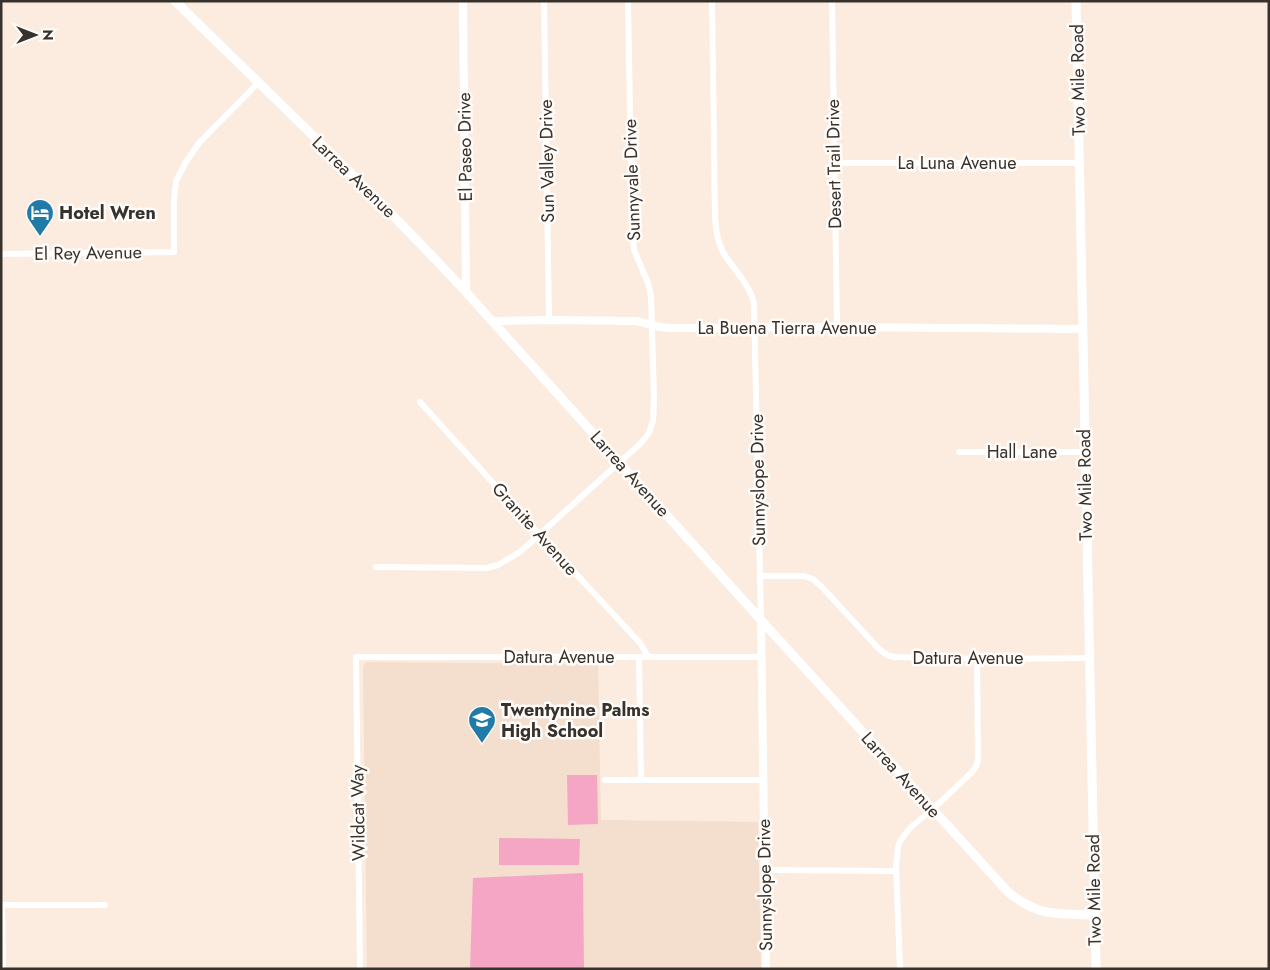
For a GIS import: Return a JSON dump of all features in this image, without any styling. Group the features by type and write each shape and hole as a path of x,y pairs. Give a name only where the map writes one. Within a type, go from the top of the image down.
{"main road":[{"name":"Larrea Avenue","path":"175,1 383,204 466,292 999,882 1018,900 1039,911 1063,915 1095,915"},
{"name":"Two Mile Road","path":"1076,1 1096,969"}],"street":[{"name":"El Paseo Drive","path":"463,1 466,292"},
{"name":"Sun Valley Drive","path":"544,1 549,320"},
{"name":"Sunnyvale Drive","path":"376,566 486,568 498,566 520,552 540,535 641,443 649,433 653,421 654,398 651,296 648,283 634,250 632,226 628,1"},
{"name":"Sunnyslope Drive","path":"712,1 715,217 717,235 723,252 745,282 753,297 755,328 762,620 766,969"},
{"name":"Desert Trail Drive","path":"832,1 837,327"},
{"name":"El Rey Avenue","path":"1,254 174,252 176,181 199,143 258,83"},
{"name":"La Luna Avenue","path":"834,163 1079,164"},
{"name":"La Buena Tierra Avenue","path":"493,322 549,320 636,321 670,328 1082,329"},
{"name":"Granite Avenue","path":"420,402 640,644 648,657"},
{"name":"Hall Lane","path":"959,452 1085,452"},
{"name":"Datura Avenue","path":"760,576 804,576 814,579 879,649 887,654 903,658 1089,658"},
{"name":"Datura Avenue","path":"356,657 761,657"},
{"name":"Wildcat Way","path":"356,657 360,969"},
{"path":"639,657 641,780"},
{"path":"900,969 896,871 900,841 910,828 933,809 976,767 978,760 977,659"},
{"path":"605,780 763,780"},
{"path":"765,870 896,871"},
{"path":"3,969 2,905 105,905"}],"shaded area":[{"name":"Twentynine Palms High School","path":"367,662 598,664 601,820 758,822 761,969 367,969 363,667"},
{"path":"567,775 597,775 598,824 568,825"},
{"path":"499,838 580,839 579,865 499,865"},
{"path":"583,873 584,969 470,969 473,878"}],"place":[{"name":"Hotel Wren","path":"40,237"},
{"name":"Twentynine Palms High School","path":"482,744"}]}
